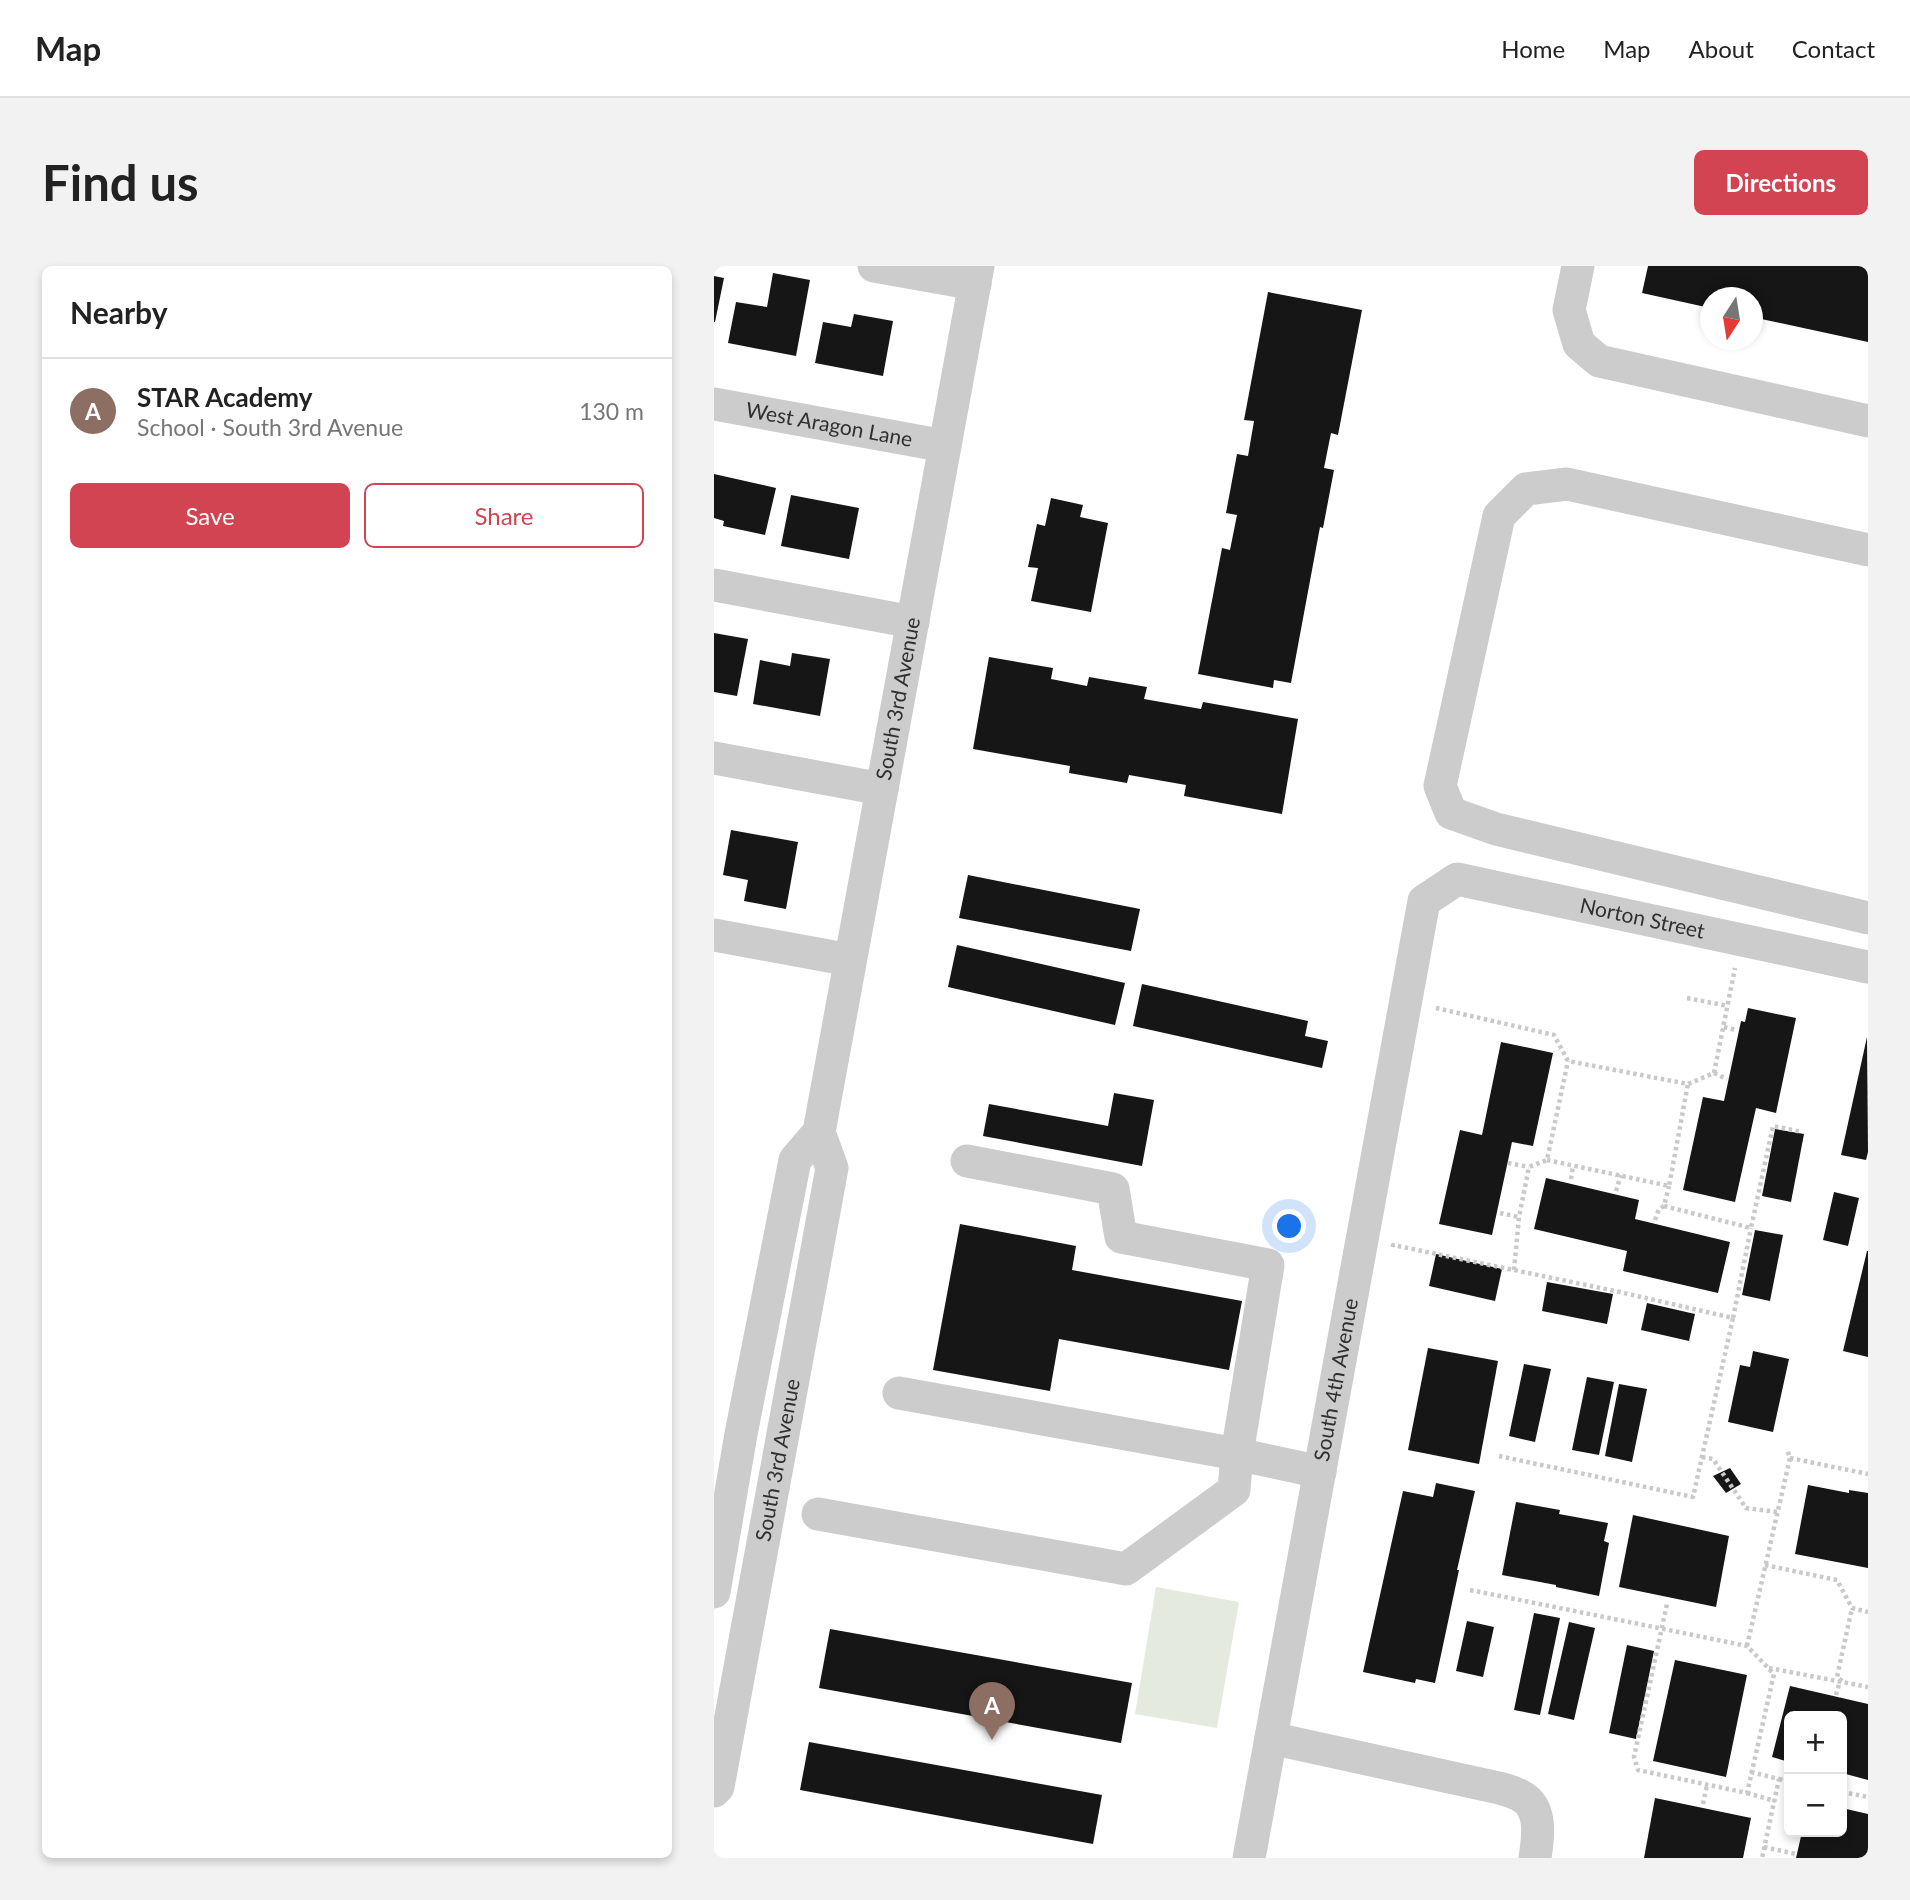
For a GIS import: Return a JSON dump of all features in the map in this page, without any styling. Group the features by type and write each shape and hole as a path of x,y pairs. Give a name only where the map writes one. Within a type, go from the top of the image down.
{"street":[{"path":"874,266 976,275"},
{"path":"1578,266 1569,310 1579,344 1599,361 1868,421"},
{"name":"South 3rd Avenue","path":"714,1791 718,1787 832,1168 819,1132 976,275"},
{"name":"West Aragon Lane","path":"714,404 945,446"},
{"path":"1868,550 1567,484 1525,489 1499,516 1440,786 1451,813 1496,829 1868,918"},
{"path":"714,585 913,622"},
{"path":"714,758 882,789"},
{"path":"1578,905 1591,852"},
{"name":"Norton Street","path":"1424,901 1457,879 1868,967"},
{"name":"South 4th Avenue","path":"1249,1858 1424,901"},
{"path":"714,935 850,960"},
{"name":"South 3rd Avenue","path":"714,1592 741,1434 795,1160 819,1132"},
{"path":"818,1514 1126,1569 1234,1490 1237,1454 1268,1265 1121,1237 1113,1189 967,1161"},
{"path":"899,1393 1237,1454 1320,1472"},
{"path":"1271,1738 1499,1788 1523,1797 1535,1812 1539,1832 1535,1858"}],"path":[{"path":"1714,1073 1736,963"},
{"path":"1438,995 1435,1011 1554,1035 1568,1061 1547,1160"},
{"path":"1687,998 1728,1006"},
{"path":"1724,1027 1736,1030"},
{"path":"1568,1061 1688,1084 1714,1073 1727,1079"},
{"path":"1656,1220 1659,1209 1664,1206 1669,1186 1688,1084"},
{"path":"1499,1456 1693,1497 1773,1126 1802,1132"},
{"path":"1508,1163 1529,1167 1547,1160 1669,1186"},
{"path":"1571,1180 1573,1166"},
{"path":"1514,1270 1529,1167"},
{"path":"1616,1191 1622,1175"},
{"path":"1664,1206 1751,1228"},
{"path":"1500,1213 1520,1217"},
{"path":"1390,1258 1393,1245 1733,1318"},
{"path":"1747,1646 1790,1458 1787,1449"},
{"path":"1702,1457 1713,1459 1746,1508 1777,1512"},
{"path":"1790,1458 1868,1474"},
{"path":"1765,1565 1837,1580 1852,1608 1837,1677 1842,1682"},
{"path":"1470,1590 1747,1646 1773,1674 1746,1793"},
{"path":"1667,1604 1634,1757 1638,1770 1775,1801"},
{"path":"1852,1608 1868,1612"},
{"path":"1767,1667 1868,1687"},
{"path":"1836,1695 1842,1682"},
{"path":"1751,1772 1784,1780"},
{"path":"1762,1858 1779,1779"},
{"path":"1703,1804 1707,1785"},
{"path":"1847,1793 1868,1797"},
{"path":"1765,1847 1796,1854"}],"shaded area":[{"path":"1156,1587 1239,1602 1217,1728 1135,1714"}],"building":[{"path":"1648,266 1868,266 1868,342 1763,319 1763,287 1700,287 1700,306 1642,293"},
{"path":"773,273 810,280 796,356 728,343 736,302 767,307"},
{"path":"714,276 724,278 715,322 714,322"},
{"path":"1268,292 1362,310 1338,435 1331,433 1324,468 1334,470 1323,528 1320,527 1291,683 1274,680 1273,688 1198,674 1222,548 1230,550 1237,515 1226,513 1237,454 1248,456 1254,421 1244,420"},
{"path":"854,314 893,321 883,376 815,363 823,322 851,327"},
{"path":"714,474 776,488 765,535 723,526 724,521 714,518"},
{"path":"791,495 859,508 849,559 781,546"},
{"path":"1051,498 1083,505 1080,517 1108,523 1091,612 1031,601 1038,568 1028,567 1037,524 1045,526"},
{"path":"714,633 748,639 737,696 714,692"},
{"path":"792,653 830,659 820,716 753,704 760,660 790,666"},
{"path":"989,657 1053,668 1051,679 1087,686 1089,677 1147,687 1144,699 1201,709 1203,702 1298,719 1282,814 1184,796 1186,785 1129,775 1127,783 1069,773 1070,766 973,749"},
{"path":"731,830 798,842 786,909 744,901 748,880 723,875"},
{"path":"968,875 1140,909 1131,951 959,918"},
{"path":"957,945 1125,983 1115,1025 948,987"},
{"path":"1142,984 1308,1021 1305,1036 1328,1041 1322,1068 1133,1026"},
{"path":"1748,1008 1796,1018 1776,1113 1756,1108 1735,1202 1683,1190 1703,1097 1724,1101 1741,1021 1745,1022"},
{"path":"1867,1037 1868,1152 1866,1160 1841,1155"},
{"path":"1501,1042 1553,1053 1533,1146 1512,1142 1492,1235 1439,1224 1460,1130 1482,1135"},
{"path":"1114,1093 1154,1100 1142,1166 983,1136 989,1104 1108,1126"},
{"path":"1775,1129 1804,1134 1791,1202 1762,1196"},
{"path":"1546,1178 1639,1200 1635,1219 1730,1242 1718,1293 1623,1271 1627,1251 1534,1229"},
{"path":"1834,1192 1859,1198 1848,1246 1823,1240"},
{"path":"960,1224 1076,1246 1072,1270 1242,1301 1229,1370 1059,1339 1050,1391 933,1370"},
{"path":"1755,1230 1783,1235 1770,1301 1742,1295"},
{"path":"1868,1251 1868,1357 1843,1351"},
{"path":"1436,1254 1502,1269 1495,1301 1429,1286"},
{"path":"1547,1282 1613,1294 1607,1324 1542,1311"},
{"path":"1647,1303 1695,1314 1689,1341 1641,1330"},
{"path":"1428,1348 1498,1361 1479,1464 1408,1450"},
{"path":"1753,1351 1789,1359 1773,1432 1728,1422 1740,1365 1750,1367"},
{"path":"1524,1364 1551,1369 1535,1442 1509,1436"},
{"path":"1587,1377 1614,1382 1599,1455 1572,1450"},
{"path":"1619,1384 1647,1389 1632,1462 1605,1456"},
{"path":"1730,1468 1741,1484 1726,1493 1713,1476"},
{"path":"1436,1483 1475,1491 1435,1683 1416,1679 1415,1683 1363,1672 1403,1491 1433,1497"},
{"path":"1808,1485 1849,1493 1849,1490 1868,1493 1868,1568 1795,1554"},
{"path":"1516,1502 1560,1510 1559,1514 1608,1523 1604,1541 1609,1543 1599,1596 1502,1575"},
{"path":"1633,1515 1729,1536 1716,1607 1619,1587"},
{"path":"1534,1613 1560,1618 1540,1715 1514,1710"},
{"path":"1467,1621 1494,1627 1483,1677 1456,1671"},
{"path":"1569,1622 1595,1628 1574,1720 1548,1714"},
{"path":"830,1629 1132,1683 1121,1743 819,1688"},
{"path":"1627,1645 1654,1651 1636,1739 1609,1733"},
{"path":"1675,1660 1747,1675 1726,1777 1653,1761"},
{"path":"1790,1686 1868,1704 1868,1780 1847,1774 1847,1711 1784,1711 1784,1761 1772,1757"},
{"path":"809,1742 1102,1795 1093,1844 800,1790"},
{"path":"1655,1798 1751,1818 1743,1858 1644,1858"},
{"path":"1847,1809 1868,1814 1868,1858 1796,1858 1801,1837 1847,1837"}],"place":[{"name":"STAR Academy","path":"992,1740"}]}
